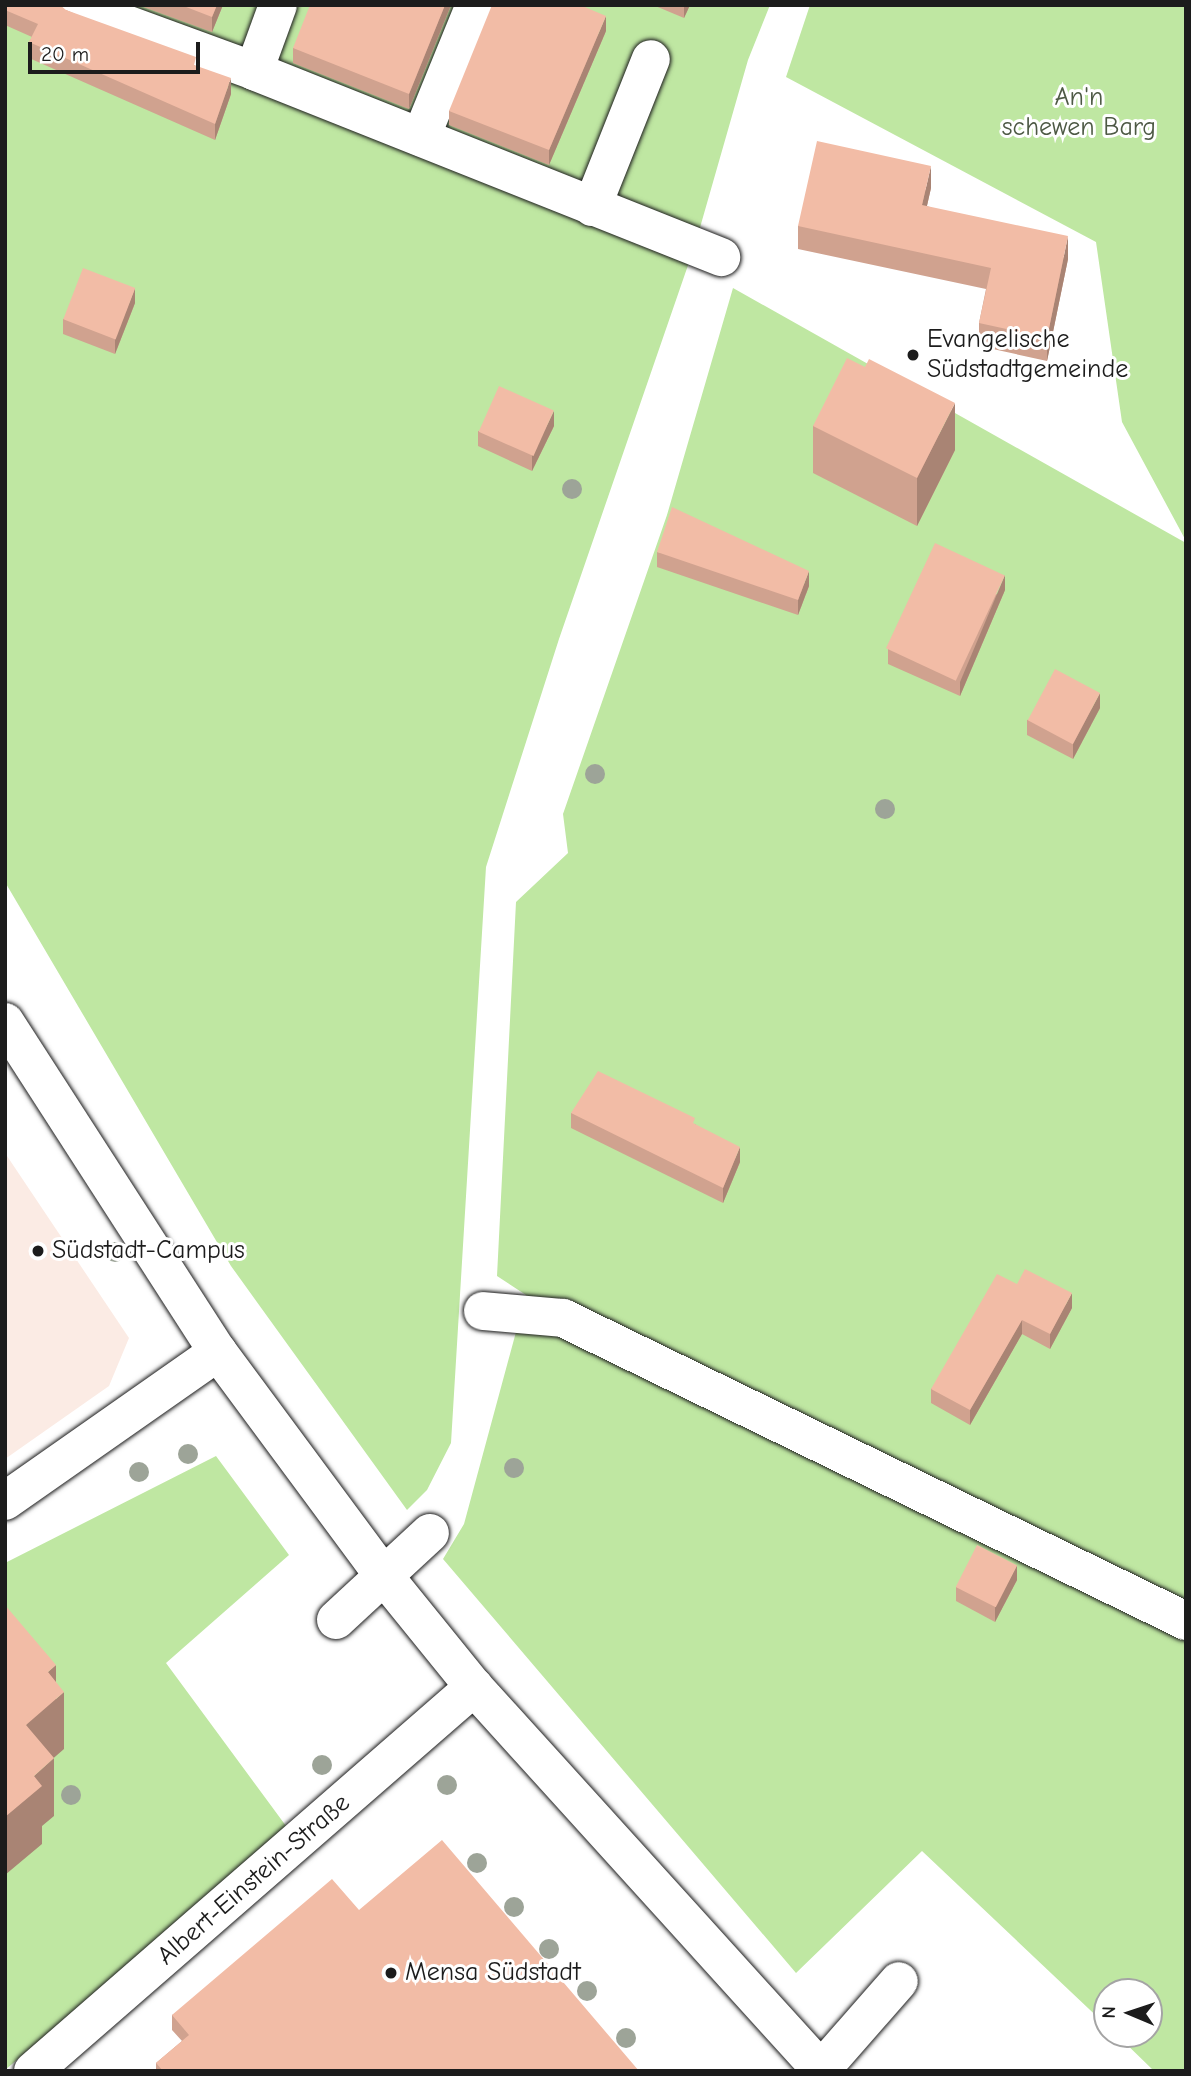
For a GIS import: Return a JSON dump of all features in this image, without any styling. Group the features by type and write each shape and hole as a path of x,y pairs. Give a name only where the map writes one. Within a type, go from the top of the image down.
{"street":[{"path":"254,72 278,5"},
{"path":"421,137 475,5"},
{"path":"82,7 421,137 721,257"},
{"path":"592,206 651,59"},
{"path":"5,1022 218,1352 384,1576 474,1687 822,2070 899,1981"},
{"path":"483,1311 563,1318 1186,1621"},
{"path":"5,1501 218,1352"},
{"path":"336,1620 430,1532"},
{"name":"Albert-Einstein-Straße","path":"33,2071 474,1687"}],"shaded area":[{"name":"Südstadt-Campus","path":"5,1153 129,1338 109,1386 5,1459"}],"green space":[{"path":"5,5 770,5 748,60 695,245 559,639 486,867 451,1443 427,1490 407,1510 231,1266 5,882"},
{"name":"An'n schewen Barg","path":"810,5 1186,5 1186,541 1122,422 1096,242 786,77"},
{"path":"733,288 1186,543 1186,2071 1154,2071 1130,2048 1163,2048 1163,1978 1093,1978 1093,2013 922,1851 796,1973 443,1559 464,1524 526,1295 497,1276 516,902 568,853 563,814 667,515"},
{"path":"216,1456 289,1555 166,1663 289,1830 5,2070 5,1563"}],"building":[{"path":"5,5 60,5 66,10 196,57 194,65 231,78 215,124 29,42 38,24 5,10"},
{"path":"181,5 217,5 212,17"},
{"path":"310,5 445,5 409,94 293,48"},
{"path":"492,5 580,5 606,16 549,150 449,111"},
{"path":"817,141 931,166 922,205 1068,236 1047,338 979,323 991,268 798,226"},
{"path":"83,268 135,288 116,339 63,319"},
{"path":"847,358 865,367 869,359 955,403 917,478 813,426"},
{"path":"499,386 554,410 533,456 479,432"},
{"path":"672,507 809,571 798,600 657,552"},
{"path":"935,543 1005,576 956,681 886,648"},
{"path":"1055,669 1100,693 1073,744 1028,720"},
{"path":"598,1071 695,1118 693,1123 740,1147 723,1188 571,1113"},
{"path":"1025,1269 1072,1293 1050,1334 1022,1320 970,1410 931,1389 997,1274 1017,1284"},
{"path":"977,1545 1017,1565 996,1607 956,1587"},
{"path":"5,1605 56,1665 48,1672 64,1692 26,1725 54,1758 34,1776 42,1786 5,1817"},
{"name":"Mensa Südstadt","path":"442,1840 639,2071 163,2071 156,2063 189,2035 172,2015 332,1879 359,1910"}],"place":[{"name":"Evangelische Südstadtgemeinde","path":"913,355"},
{"name":"Südstadt-Campus","path":"38,1251"},
{"name":"Mensa Südstadt","path":"391,1973"}]}
